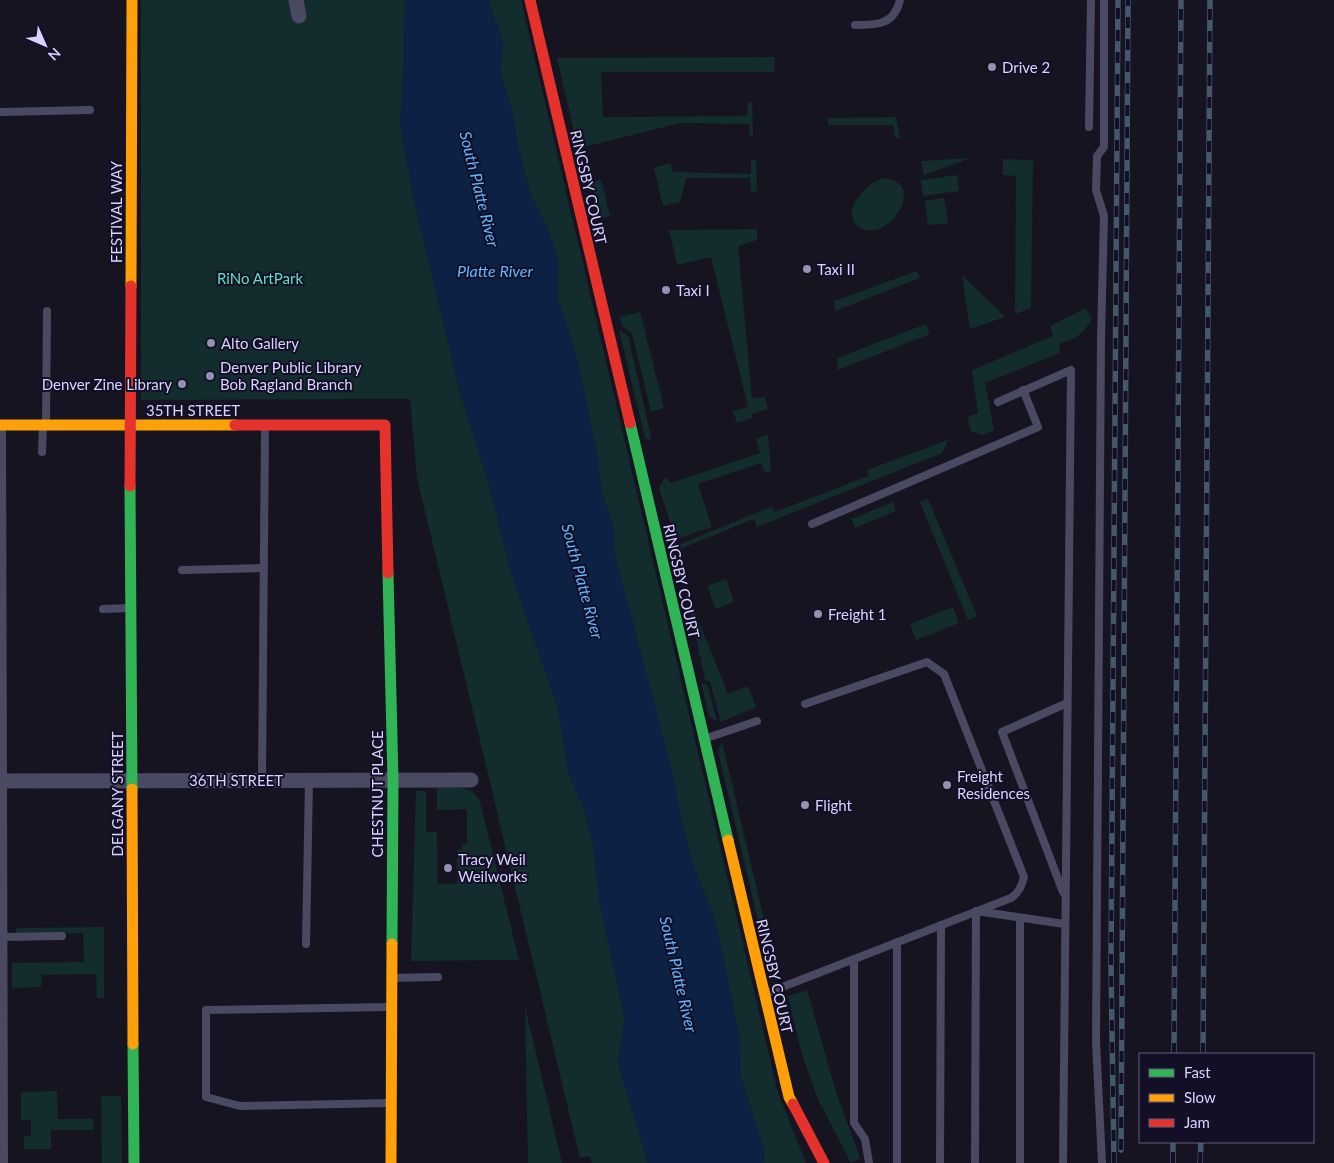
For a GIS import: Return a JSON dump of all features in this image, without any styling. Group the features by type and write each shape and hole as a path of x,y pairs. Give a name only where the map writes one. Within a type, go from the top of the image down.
{"street":[{"name":"FESTIVAL WAY","path":"130,425 132,0"},
{"path":"296,0 299,16"},
{"name":"RINGSBY COURT","path":"530,0 574,173 704,739 789,1097 824,1163"},
{"name":"35TH STREET","path":"1,425 385,425"},
{"name":"DELGANY STREET","path":"130,425 134,1163"},
{"name":"CHESTNUT PLACE","path":"385,425 393,780 391,1163"},
{"name":"36TH STREET","path":"1,781 471,780"}],"lane":[{"path":"855,25 883,23 895,13 900,0"},
{"path":"1089,127 1090,0"},
{"path":"1102,1163 1096,1003 1101,348 1104,216 1096,190 1096,173 1097,156 1104,147 1104,0"},
{"path":"0,112 90,110"},
{"path":"42,452 45,425 47,312"},
{"path":"998,402 1071,370 1063,1163"},
{"path":"812,524 1038,427 1023,390"},
{"path":"1,425 2,1098 4,1163"},
{"path":"262,780 265,425"},
{"path":"182,570 264,568"},
{"path":"103,609 131,608"},
{"path":"764,994 1015,895 1022,885 1024,877 944,674 927,662 805,704"},
{"path":"1066,898 1002,732 1067,703"},
{"path":"704,739 757,721"},
{"path":"306,944 309,780"},
{"path":"976,911 1065,924"},
{"path":"975,1163 976,911"},
{"path":"1020,918 1020,1163"},
{"path":"940,1163 941,925"},
{"path":"3,937 62,936"},
{"path":"897,942 897,1163"},
{"path":"854,959 854,1124 865,1138 869,1163"},
{"path":"392,978 438,977"},
{"path":"392,1007 206,1010 206,1097 240,1106 392,1103"}],"green space":[{"name":"RiNo ArtPark","path":"141,0 405,0 404,67 400,123 414,200 460,392 488,481 512,575 558,708 569,775 584,808 594,847 600,904 625,1020 618,1063 648,1163 592,1163 590,1156 580,1158 417,478 410,399 141,400"},
{"path":"488,0 521,0 778,1093 806,1163 764,1163 763,1146 740,1075 739,1034 715,919 692,862 633,623 621,584 614,551 614,530 601,489 597,454 577,359 558,299 557,258 545,223 530,193 518,147 512,110 500,71 503,42"},
{"path":"775,57 774,72 601,72 603,117 747,116 748,103 752,102 753,136 750,137 749,124 680,123 584,147 577,144 557,58"},
{"path":"896,117 900,138 895,138 893,125 828,125 827,118"},
{"path":"971,158 924,175 921,161"},
{"path":"1003,159 1033,160 1031,308 1015,314 1016,176 1003,175"},
{"path":"751,160 756,160 757,191 751,192 750,178 686,178 680,202 663,206 654,168 670,163 673,172 751,174"},
{"path":"957,175 959,191 923,196 921,180"},
{"path":"885,178 897,182 903,190 904,199 894,218 885,226 876,230 866,230 857,225 853,218 852,210 861,193 877,181"},
{"path":"601,180 610,216 596,220 599,209 592,182"},
{"path":"944,198 948,223 928,225 925,201"},
{"path":"757,229 757,240 738,246 752,398 765,397 768,409 752,414 752,418 737,423 733,411 748,407 711,257 677,265 669,230"},
{"path":"917,271 920,278 835,311 834,301"},
{"path":"962,275 1005,317 970,329"},
{"path":"1086,308 1092,319 1078,336 1059,344 1060,353 985,383 994,430 983,435 971,431 967,417 978,413 972,370 1053,336 1050,326"},
{"path":"640,312 664,408 651,412 632,333 622,326 620,317"},
{"path":"926,324 930,334 838,370 837,358"},
{"path":"619,330 628,336 652,441 645,438"},
{"path":"768,435 771,471 765,473 761,463 698,484 712,527 676,539 659,488 665,477 671,483 760,453 756,439"},
{"path":"948,440 942,453 757,527 754,519 680,549 678,545 771,507 775,512 868,476 867,470"},
{"path":"928,499 977,616 968,620 920,502"},
{"path":"893,502 896,511 855,528 851,519"},
{"path":"726,579 734,602 716,609 707,586"},
{"path":"686,590 728,694 748,686 756,707 721,722 710,682 705,680"},
{"path":"953,607 959,623 916,640 910,624"},
{"path":"701,682 708,686 717,722 709,716"},
{"path":"722,742 777,974 769,967 718,751"},
{"path":"457,787 467,789 480,802 519,960 411,961 416,791 426,791 426,832 437,832 438,884 457,884 457,850 462,850 462,844 467,843 467,809 437,810 437,788"},
{"path":"104,927 104,998 97,998 96,974 42,975 41,987 12,988 12,963 84,962 83,933 16,934 16,928"},
{"path":"807,990 836,1092 860,1158 851,1163 817,1097 801,1051 788,996"},
{"path":"525,1007 562,1163 528,1163"},
{"path":"57,1091 58,1119 93,1119 94,1130 51,1130 51,1149 24,1149 24,1136 31,1136 31,1120 21,1120 21,1092"},
{"path":"101,1096 121,1096 122,1163 102,1163"}],"water":[{"name":"Platte River","path":"405,0 488,0 503,42 500,71 512,110 518,147 530,193 545,223 558,258 558,299 577,359 597,454 601,489 614,530 614,551 673,774 692,862 715,919 739,1034 740,1075 763,1146 764,1163 648,1163 618,1063 625,1020 600,904 594,847 584,808 569,775 558,708 512,575 488,481 460,392 414,200 400,123 404,67"}],"railway":[{"path":"1114,1163 1111,964 1118,0"},
{"path":"1121,1150 1128,0"},
{"path":"1174,1053 1181,0"},
{"path":"1203,1053 1210,0"},
{"path":"1173,1143 1173,1163"},
{"path":"1200,1163 1201,1143"}],"traffic: fast":[{"path":"630,423 728,840"},
{"path":"130,486 132,789"},
{"path":"388,573 393,780 392,944"},
{"path":"133,1044 134,1163"}],"traffic: slow":[{"path":"131,286 132,0"},
{"path":"0,425 235,425"},
{"path":"132,789 133,1044"},
{"path":"728,840 789,1097 793,1104"},
{"path":"391,1163 392,944"}],"traffic: jam":[{"path":"530,0 630,423"},
{"path":"130,486 131,286"},
{"path":"235,425 385,425 388,573"},
{"path":"793,1104 824,1163"}],"place":[{"name":"Drive 2","path":"992,67"},
{"name":"Taxi II","path":"807,269"},
{"name":"Taxi I","path":"666,290"},
{"name":"Alto Gallery","path":"211,343"},
{"name":"Denver Public Library Bob Ragland Branch","path":"210,376"},
{"name":"Denver Zine Library","path":"182,384"},
{"name":"Freight 1","path":"818,614"},
{"name":"Freight Residences","path":"947,785"},
{"name":"Flight","path":"805,805"},
{"name":"Tracy Weil Weilworks","path":"448,868"}],"water label":[{"name":"South Platte River","path":"480,189"},
{"name":"South Platte River","path":"583,581"},
{"name":"South Platte River","path":"679,974"}]}
